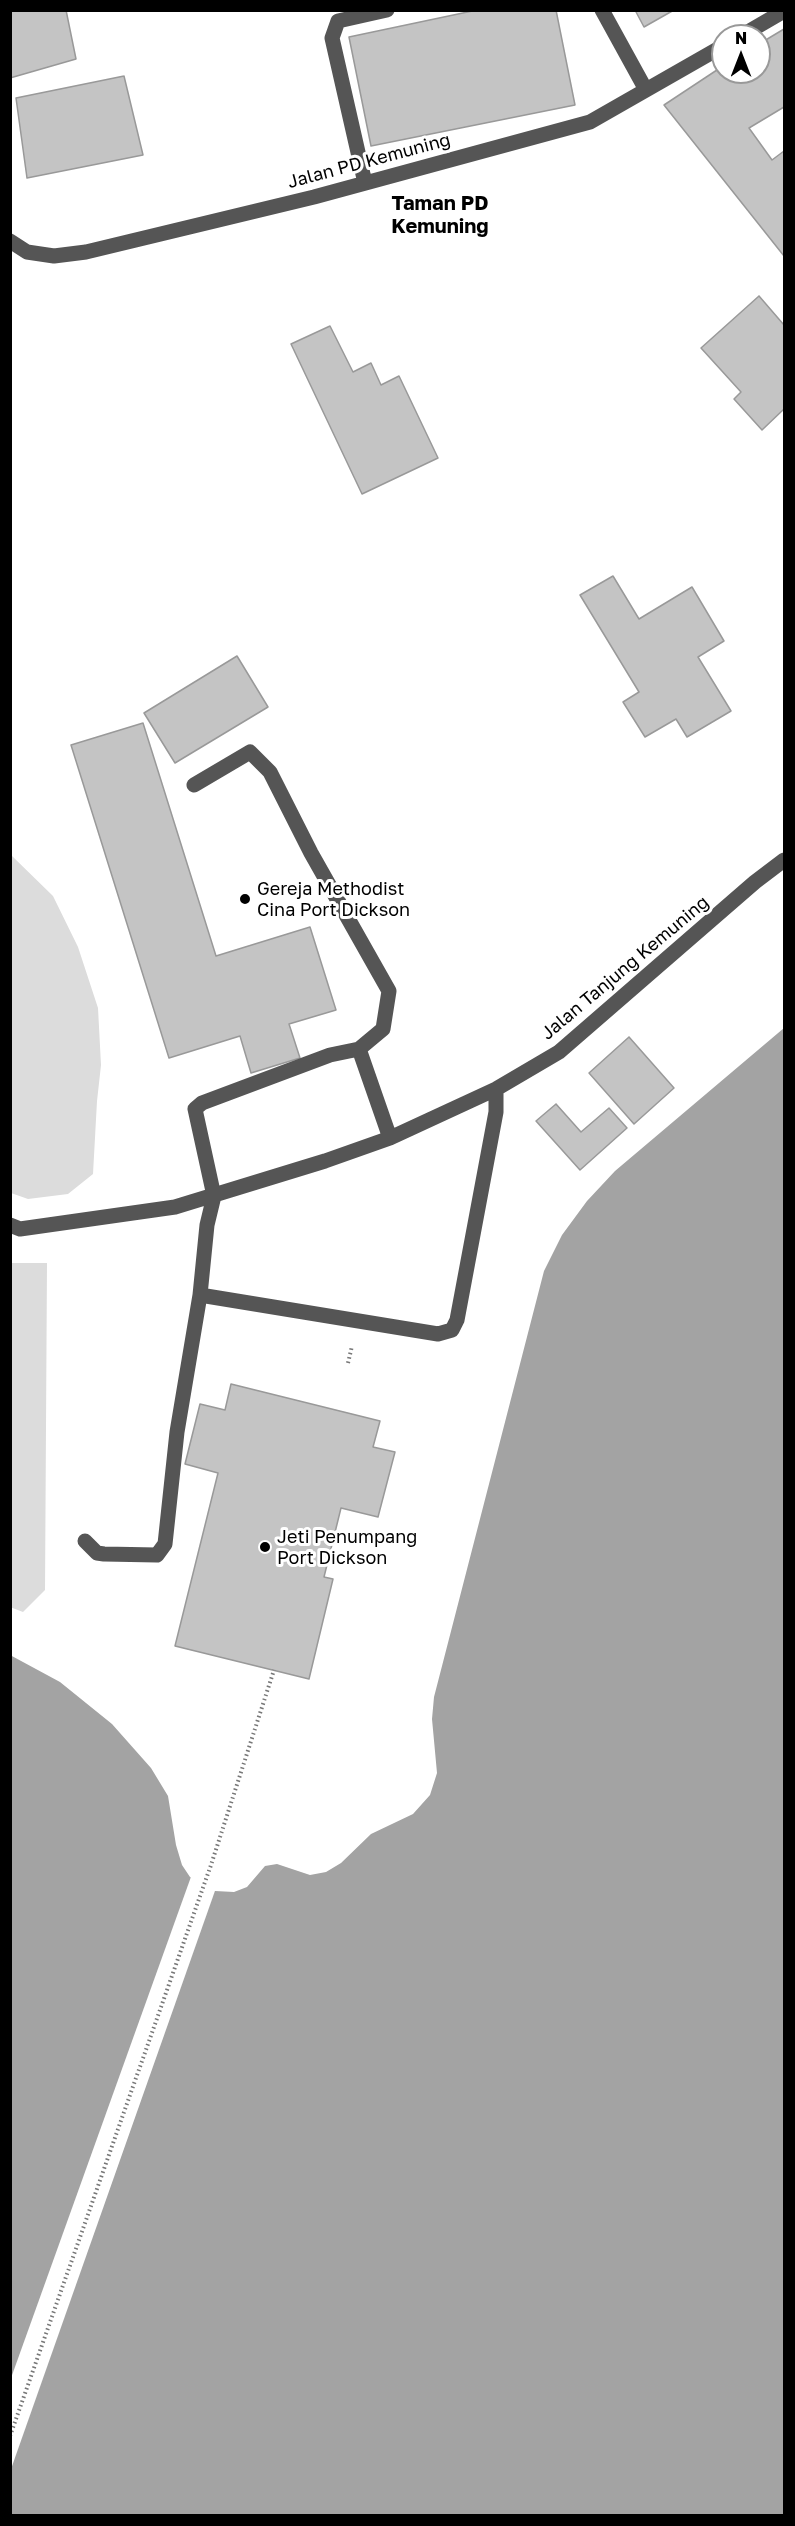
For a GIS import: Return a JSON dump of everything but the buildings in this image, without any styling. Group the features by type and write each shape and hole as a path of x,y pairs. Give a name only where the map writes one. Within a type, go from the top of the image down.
{"street":[{"path":"365,183 332,38 338,21 387,10"},
{"path":"602,10 646,90"},
{"path":"762,24 784,11"},
{"name":"Jalan PD Kemuning","path":"10,241 27,252 54,256 86,252 314,197 590,122 711,53"},
{"path":"85,1541 96,1553 104,1554 157,1555 165,1544 177,1432 200,1295 207,1225 214,1196 195,1109 202,1103 330,1055 359,1049 383,1029 389,992 311,853 270,772 250,752 194,785"},
{"name":"Jalan Tanjung Kemuning","path":"10,1225 20,1229 175,1207 390,1138 496,1089 559,1052 755,882 784,860"},
{"path":"359,1049 390,1138"},
{"path":"200,1295 438,1335 452,1330 457,1320 496,1112 496,1089"}],"path":[{"path":"10,2436 211,1864 274,1670"}],"shaded area":[{"path":"11,855 53,896 78,947 98,1008 101,1065 93,1174 68,1194 28,1199 11,1193"},
{"path":"784,1028 784,2515 11,2515 10,1655 60,1682 112,1724 151,1768 168,1796 176,1845 182,1865 190,1877 215,1891 234,1892 247,1887 265,1866 277,1864 310,1875 326,1872 341,1863 371,1834 413,1814 430,1795 437,1773 432,1719 434,1697 544,1271 562,1235 587,1201 615,1171"},
{"path":"11,1263 47,1263 45,1590 23,1612 10,1607"}],"pier":[{"path":"192,1874 216,1888 11,2469 11,2378"}],"place":[{"name":"Gereja Methodist Cina Port Dickson","path":"245,899"},
{"name":"Jeti Penumpang Port Dickson","path":"265,1547"}],"district":[{"name":"Taman PD Kemuning","path":"440,216"}]}
